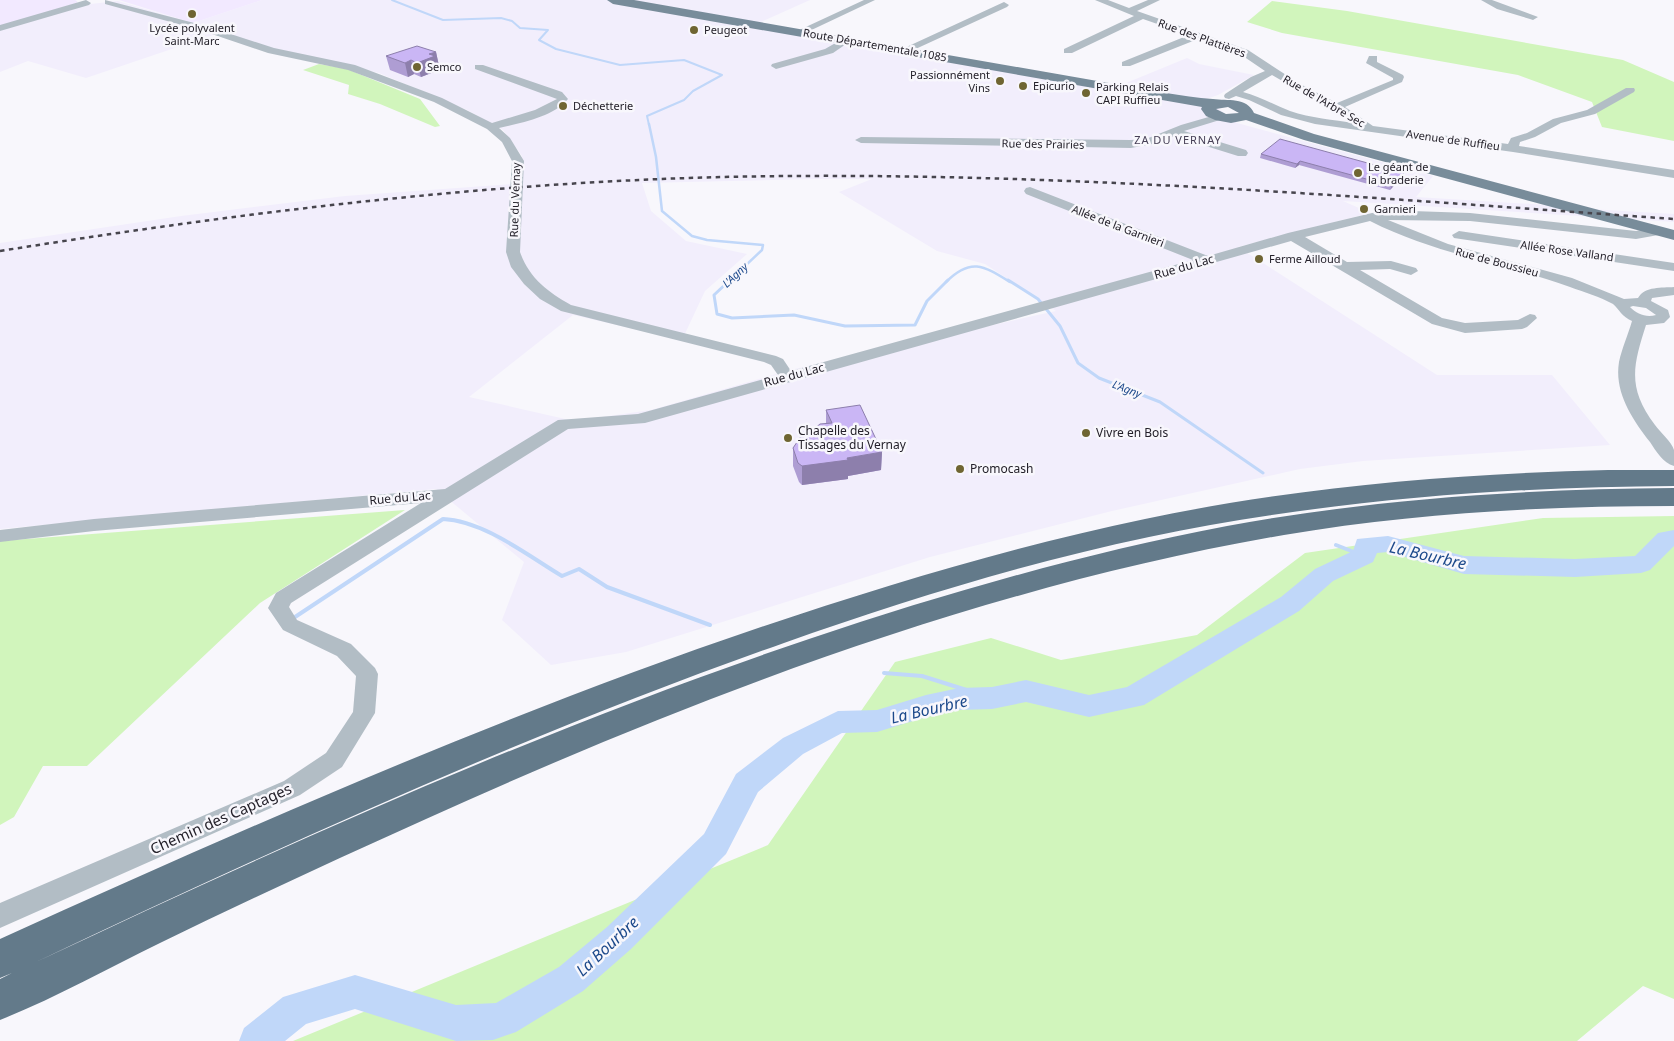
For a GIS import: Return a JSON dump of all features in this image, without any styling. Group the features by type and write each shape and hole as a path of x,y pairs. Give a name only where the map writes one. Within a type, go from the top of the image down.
{"highway":[{"path":"0,959 310,817 549,717 867,602 975,570 1151,527 1320,500 1464,485 1552,479 1671,463"},
{"path":"0,1000 162,921 335,842 556,747 769,664 882,625 1109,561 1304,524 1479,504 1576,499 1674,497"}],"main road":[{"name":"Route Départementale 1085","path":"613,0 905,50 1166,97 1216,108 1239,108 1309,137 1667,233"}],"street":[{"path":"800,32 871,0"},
{"name":"Rue des Plattières","path":"1100,0 1244,52 1273,72"},
{"path":"1128,11 1156,0"},
{"path":"1485,0 1500,8 1533,17"},
{"name":"Rue du Vernay","path":"0,28 86,2 110,1 203,28 265,49 350,67 438,100 491,127 506,140 515,153 518,161 514,252 518,267 528,280 545,296 566,308 770,359 777,362 788,376"},
{"path":"905,50 1004,6"},
{"path":"1068,51 1142,16"},
{"path":"1126,64 1196,36"},
{"path":"776,66 829,51 846,40"},
{"path":"1337,106 1397,82 1399,77 1372,63 1373,58"},
{"path":"479,67 558,94 563,99 558,103 530,114 491,127"},
{"path":"1216,108 1239,108 1254,79 1273,72"},
{"name":"Rue de l'Arbre Sec","path":"1273,72 1296,86 1337,106 1374,130"},
{"path":"1513,148 1515,140 1531,135 1557,121 1591,112 1630,90"},
{"name":"Avenue de Ruffieu","path":"1239,108 1253,98 1285,114 1296,117 1374,130 1513,148 1674,174"},
{"name":"Rue des Prairies","path":"861,140 1122,144 1148,142 1174,132 1216,108"},
{"path":"1174,132 1242,153"},
{"name":"Allée de la Garnieri","path":"1030,191 1207,260"},
{"name":"Rue du Lac","path":"0,536 94,525 449,495 564,424 639,419 1035,307 1293,236 1372,217 1412,215 1470,217 1636,235 1667,233"},
{"name":"Rue de Boussieu","path":"1372,217 1390,227 1430,243 1569,282 1624,304 1633,302 1641,311"},
{"name":"Rue du Lac","path":"1593,230 1614,228 1621,221"},
{"name":"Allée Rose Valland","path":"1459,235 1674,267"},
{"path":"1293,236 1437,321 1465,328 1522,324 1530,318"},
{"path":"1346,266 1391,265 1412,272"},
{"path":"1671,463 1637,412 1627,386 1627,363 1646,296 1651,293 1674,291"},
{"path":"1641,311 1655,321 1668,314"},
{"name":"Chemin des Captages","path":"0,916 292,788 334,760 364,713 366,674 344,650 290,625 278,608 283,598 449,495"}],"shaded area":[{"path":"0,0 75,0 77,3 0,26"},
{"name":"Lycée polyvalent Saint-Marc","path":"119,0 262,0 193,23"},
{"path":"262,0 810,0 752,26 1109,90 1187,58 1199,64 1254,75 1218,95 1206,99 1237,123 1433,176 1416,197 1548,205 1595,217 1343,201 1370,213 1238,247 1437,375 1552,375 1610,445 1363,461 1300,469 1112,511 930,557 626,652 551,665 502,620 524,562 436,489 0,529 0,243 181,216 345,196 513,184 522,191 522,156 503,130 467,110 379,73 273,50 219,33 86,78 28,61 0,72 0,29 90,4 118,1 193,23","holes":["872,179 839,192 937,251 985,264 1056,311 790,370 651,410 574,421 469,397 573,315 682,340 705,291 747,254 686,241 651,211 642,183"]},
{"path":"1590,209 1674,214 1674,222 1630,219"}],"green space":[{"path":"1272,1 1347,11 1623,60 1674,82 1674,141 1602,127 1592,102 1518,75 1282,33 1247,22"},
{"path":"319,64 347,69 420,99 440,126 435,127 380,104 348,94 349,85 303,70"},
{"path":"405,510 260,603 87,766 43,766 14,817 0,825 0,541"},
{"path":"1674,516 1674,999 1643,986 1577,1041 293,1041 768,845 895,662 991,638 1061,660 1197,635 1305,553 1543,518"}],"building":[{"path":"417,46 436,52 429,54 435,56 417,63 411,60 405,63 386,56"},
{"path":"1280,139 1404,173 1392,186 1300,161 1297,164 1261,154"},
{"path":"860,405 882,452 847,458 848,460 802,466 798,463 793,448 808,426 814,429 820,424 832,423 826,410"}],"waterway":[{"name":"L'Agny","path":"392,0 443,20 501,18 512,21 520,28 548,30 539,40 556,49 620,65 684,60 722,75 693,91 684,100 647,116 649,125"},
{"name":"L'Agny","path":"649,124 656,157 662,211 692,236 707,240 763,245 762,250 728,282"},
{"name":"L'Agny","path":"946,282 955,274 970,267 985,268 1010,282"},
{"name":"L'Agny","path":"730,280 714,295 717,314 732,318 794,315 845,326 915,325 927,301 946,282"},
{"name":"L'Agny","path":"1008,280 1038,299 1060,326 1078,363 1099,378 1160,402 1263,473"},
{"path":"292,619 443,519 458,521 489,532 562,576 579,569 607,587 710,625"},
{"name":"La Bourbre","path":"257,1041 296,1009 355,992 456,1023 493,1022 503,1019 571,979 619,938 715,844 747,783 793,746 838,722 877,721 926,706 959,699 992,698 1026,691 1089,706 1134,697 1290,604 1324,575 1364,556 1366,545 1388,544 1464,565 1575,568 1641,564 1667,539 1674,538"},
{"name":"L'Agny","path":"1336,545 1364,556"},
{"path":"884,673 922,676 992,698"}],"railway":[{"path":"0,251 179,224 359,202 540,186 722,177 841,176 1079,181 1317,194 1674,219"}],"place":[{"name":"Lycée polyvalent Saint-Marc","path":"192,14"},
{"name":"Peugeot","path":"694,30"},
{"name":"Semco","path":"417,67"},
{"name":"Passionnément Vins","path":"1000,81"},
{"name":"Epicurio","path":"1023,86"},
{"name":"Parking Relais CAPI Ruffieu","path":"1086,93"},
{"name":"Déchetterie","path":"563,106"},
{"name":"Le géant de la braderie","path":"1358,173"},
{"name":"Garnieri","path":"1364,209"},
{"name":"Ferme Ailloud","path":"1259,259"},
{"name":"Vivre en Bois","path":"1086,433"},
{"name":"Chapelle des Tissages du Vernay","path":"788,438"},
{"name":"Promocash","path":"960,469"}],"district":[{"name":"ZA DU VERNAY","path":"1178,140"}]}
